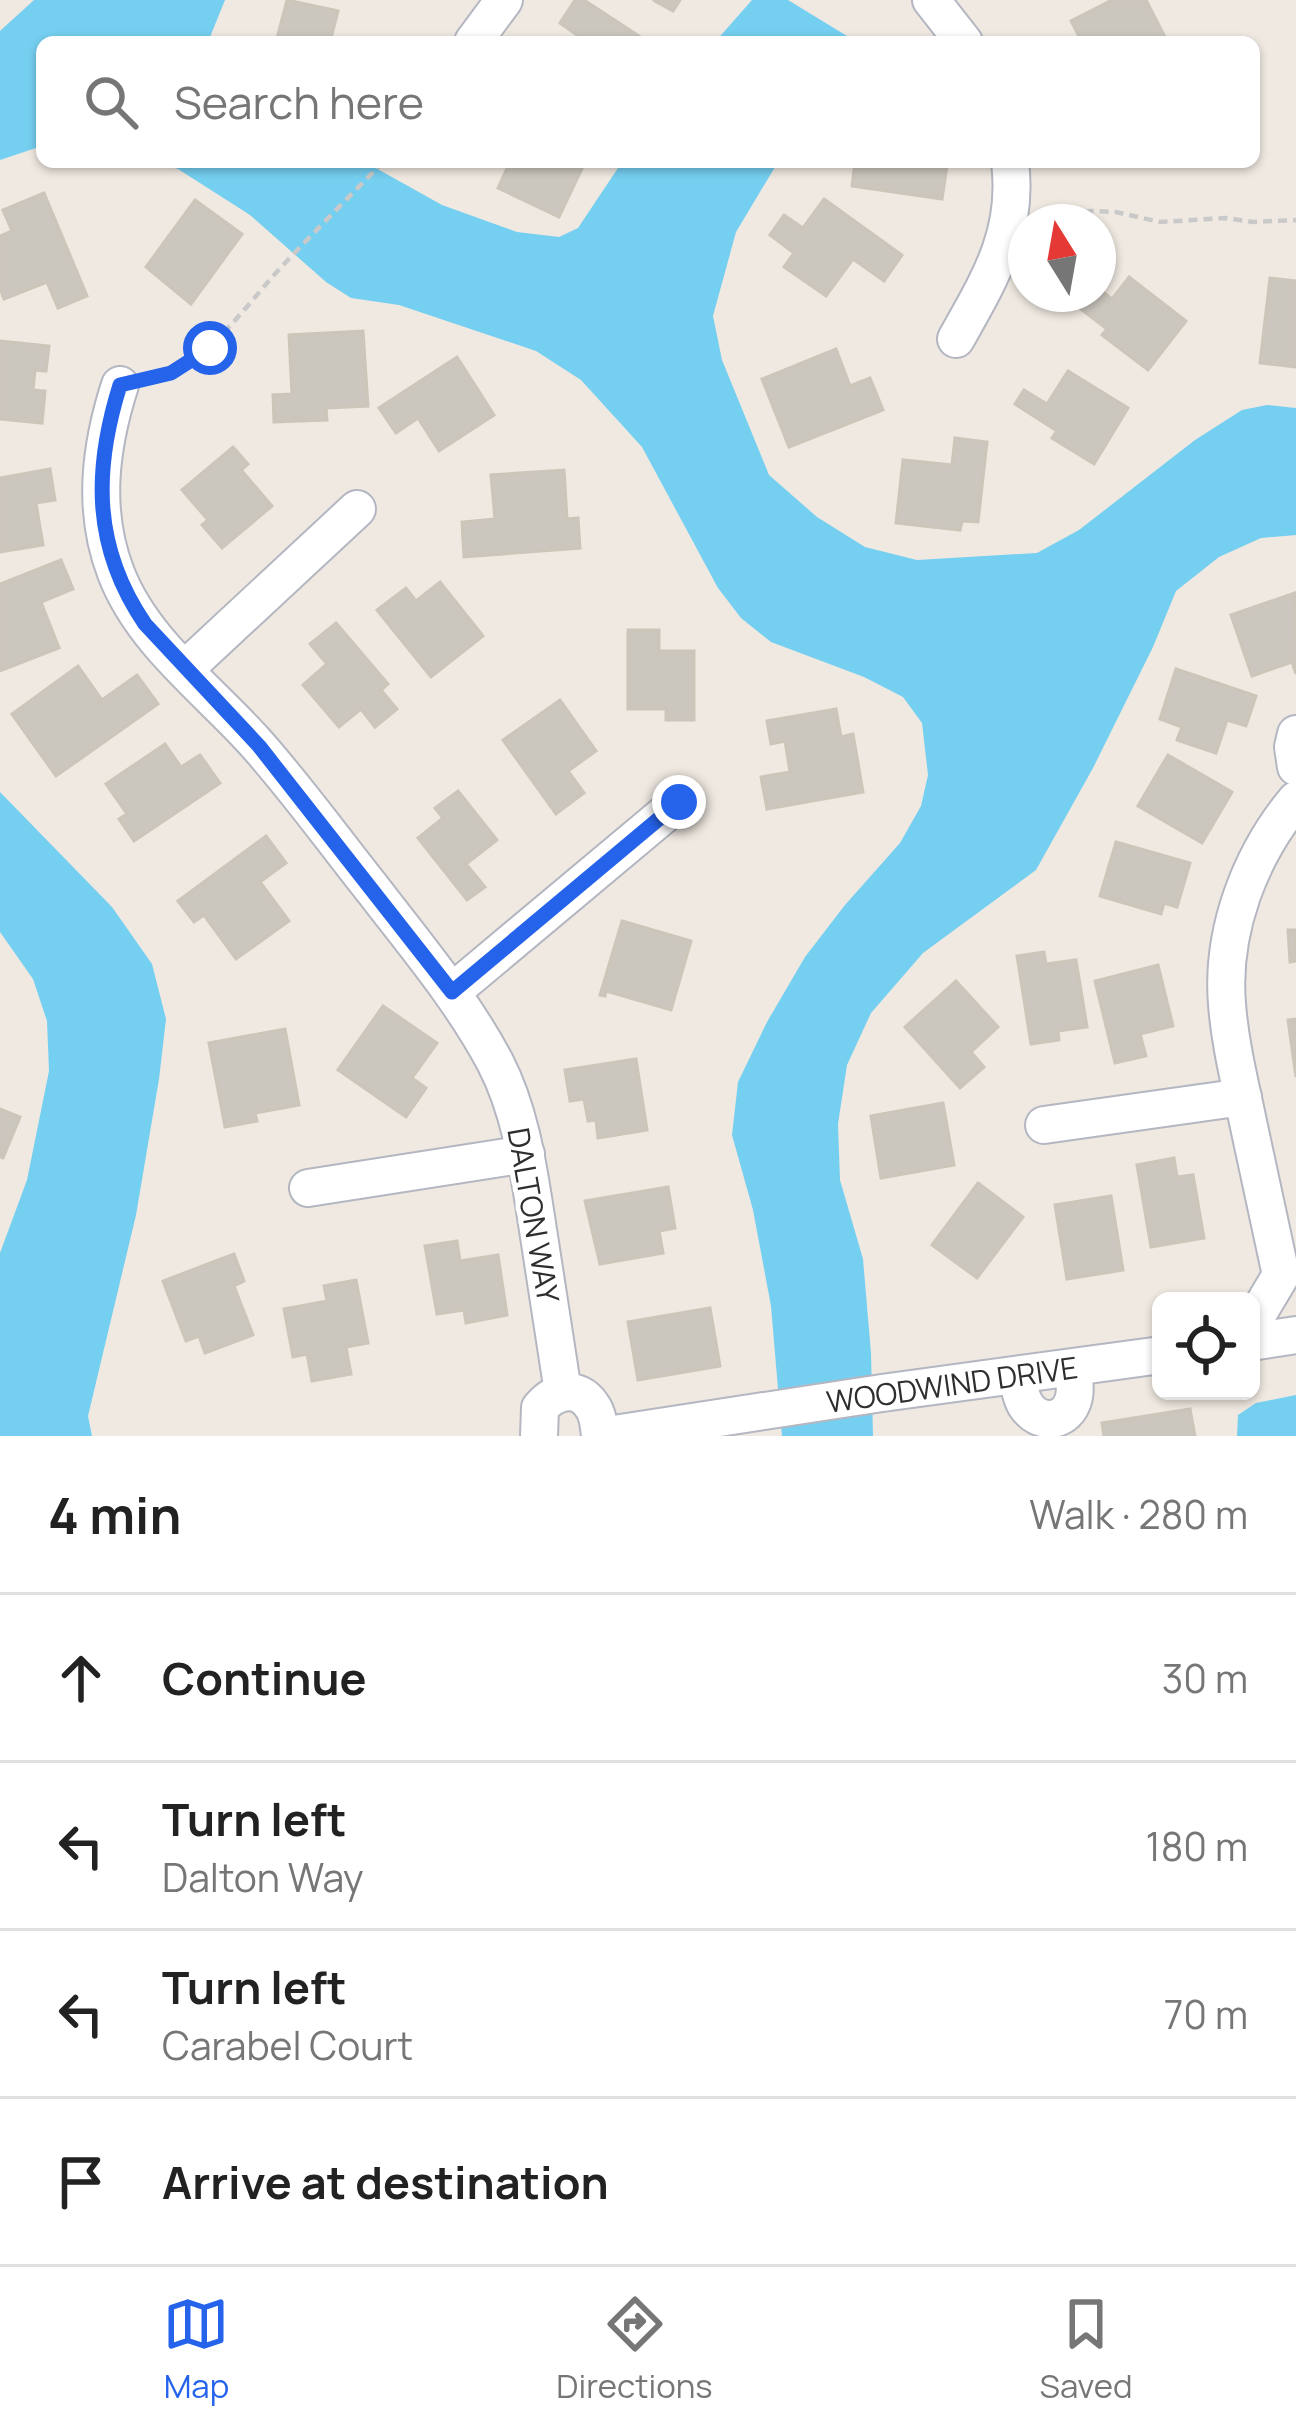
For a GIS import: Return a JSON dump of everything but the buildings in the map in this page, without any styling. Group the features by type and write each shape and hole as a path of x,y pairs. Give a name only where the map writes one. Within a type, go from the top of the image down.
{"street":[{"path":"477,36 504,0"},
{"path":"931,0 959,36"},
{"path":"1010,168 1011,204"},
{"path":"956,339 1002,251 1008,220"},
{"name":"DALTON WAY","path":"120,385 100,470 107,540 116,572 130,603 163,646 269,759 452,992 498,1067 526,1154 563,1392"},
{"path":"184,669 357,509"},
{"path":"1296,734 1296,767"},
{"path":"1260,1312 1288,1280 1243,1097 1226,1001 1229,948 1259,856 1296,800"},
{"path":"452,992 679,802"},
{"path":"1043,1125 1243,1097"},
{"path":"308,1188 526,1154"},
{"path":"1260,1341 1296,1335"},
{"name":"WOODWIND DRIVE","path":"601,1436 1152,1356"},
{"path":"1017,1376 1026,1406 1054,1428 1072,1404 1073,1368"},
{"path":"539,1436 540,1408 563,1392 588,1400 601,1436"}],"path":[{"path":"120,385 171,373 210,348 377,168"},
{"path":"1116,213 1160,222 1296,220"}],"water":[{"path":"34,0 225,0 210,36 36,36 36,148 0,160 0,31"},
{"path":"752,0 788,0 847,36 720,36"},
{"path":"376,168 442,205 517,232 559,237 578,228 618,168 774,168 736,232 713,316 722,360 769,475 817,517 865,547 917,560 1037,553 1079,530 1195,440 1242,410 1267,405 1296,408 1296,535 1261,538 1219,557 1176,591 1093,768 1036,870 923,953 871,1013 847,1065 838,1124 840,1180 863,1259 873,1436 782,1436 771,1306 753,1210 732,1135 738,1082 767,1022 805,957 900,843 921,806 928,775 922,723 903,697 771,642 741,618 718,588 642,447 581,380 536,351 399,305 351,298 250,215 178,169"},
{"path":"0,792 112,907 152,964 166,1019 136,1215 88,1416 92,1436 0,1436 0,1253 27,1180 49,1071 47,1021 33,979 0,932"},
{"path":"1296,1395 1296,1436 1237,1436 1238,1415 1256,1403"}],"route":[{"path":"210,348 171,373 120,385 100,470 107,540 116,572 145,624 259,746 452,992 679,802"}]}
